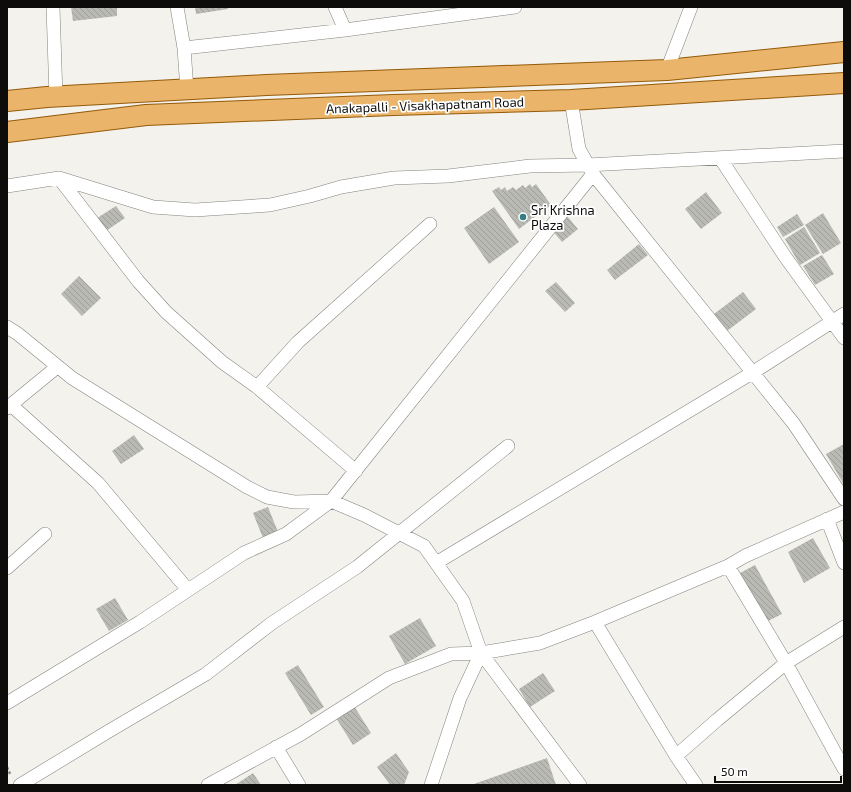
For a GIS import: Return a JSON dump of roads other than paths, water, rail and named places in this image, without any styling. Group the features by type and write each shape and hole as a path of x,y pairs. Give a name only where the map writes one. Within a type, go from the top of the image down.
{"main road":[{"name":"Anakapalli - Visakhapatnam Road","path":"7,101 266,85 667,70 844,52"},
{"name":"Anakapalli - Visakhapatnam Road","path":"7,132 146,115 393,105 571,100 844,83"}],"street":[{"path":"53,7 56,97"},
{"path":"178,7 184,48 187,90"},
{"path":"336,7 345,30"},
{"path":"184,48 345,30 515,7"},
{"path":"667,70 691,7"},
{"path":"571,100 579,149 590,169 794,424 844,499"},
{"path":"7,186 58,178 153,207 195,210 270,205 341,187 394,178 448,176 530,166 590,169 720,158 844,151"},
{"path":"720,158 786,258 844,338"},
{"path":"7,703 140,622 244,553 286,534 331,501 590,169"},
{"path":"58,178 138,281 166,312 222,362 257,387 356,470"},
{"path":"257,387 298,342 430,224"},
{"path":"436,563 752,373 844,314"},
{"path":"7,327 18,334 72,378 247,487 267,497 294,502 331,501 364,514 424,546 463,601 481,653 580,785"},
{"path":"57,367 9,407 98,483 188,590"},
{"path":"20,785 206,674 272,623 357,567 508,446"},
{"path":"208,785 276,747 389,678 451,654 481,653 540,642 595,622 728,566 745,556 844,512"},
{"path":"826,520 844,563"},
{"path":"7,568 45,534"},
{"path":"728,566 786,663 844,769"},
{"path":"595,622 676,756 696,785"},
{"path":"676,756 786,663 844,627"},
{"path":"431,785 460,698 481,653"},
{"path":"276,747 299,785"}],"place":[{"name":"Sri Krishna Plaza","path":"523,217"}]}
